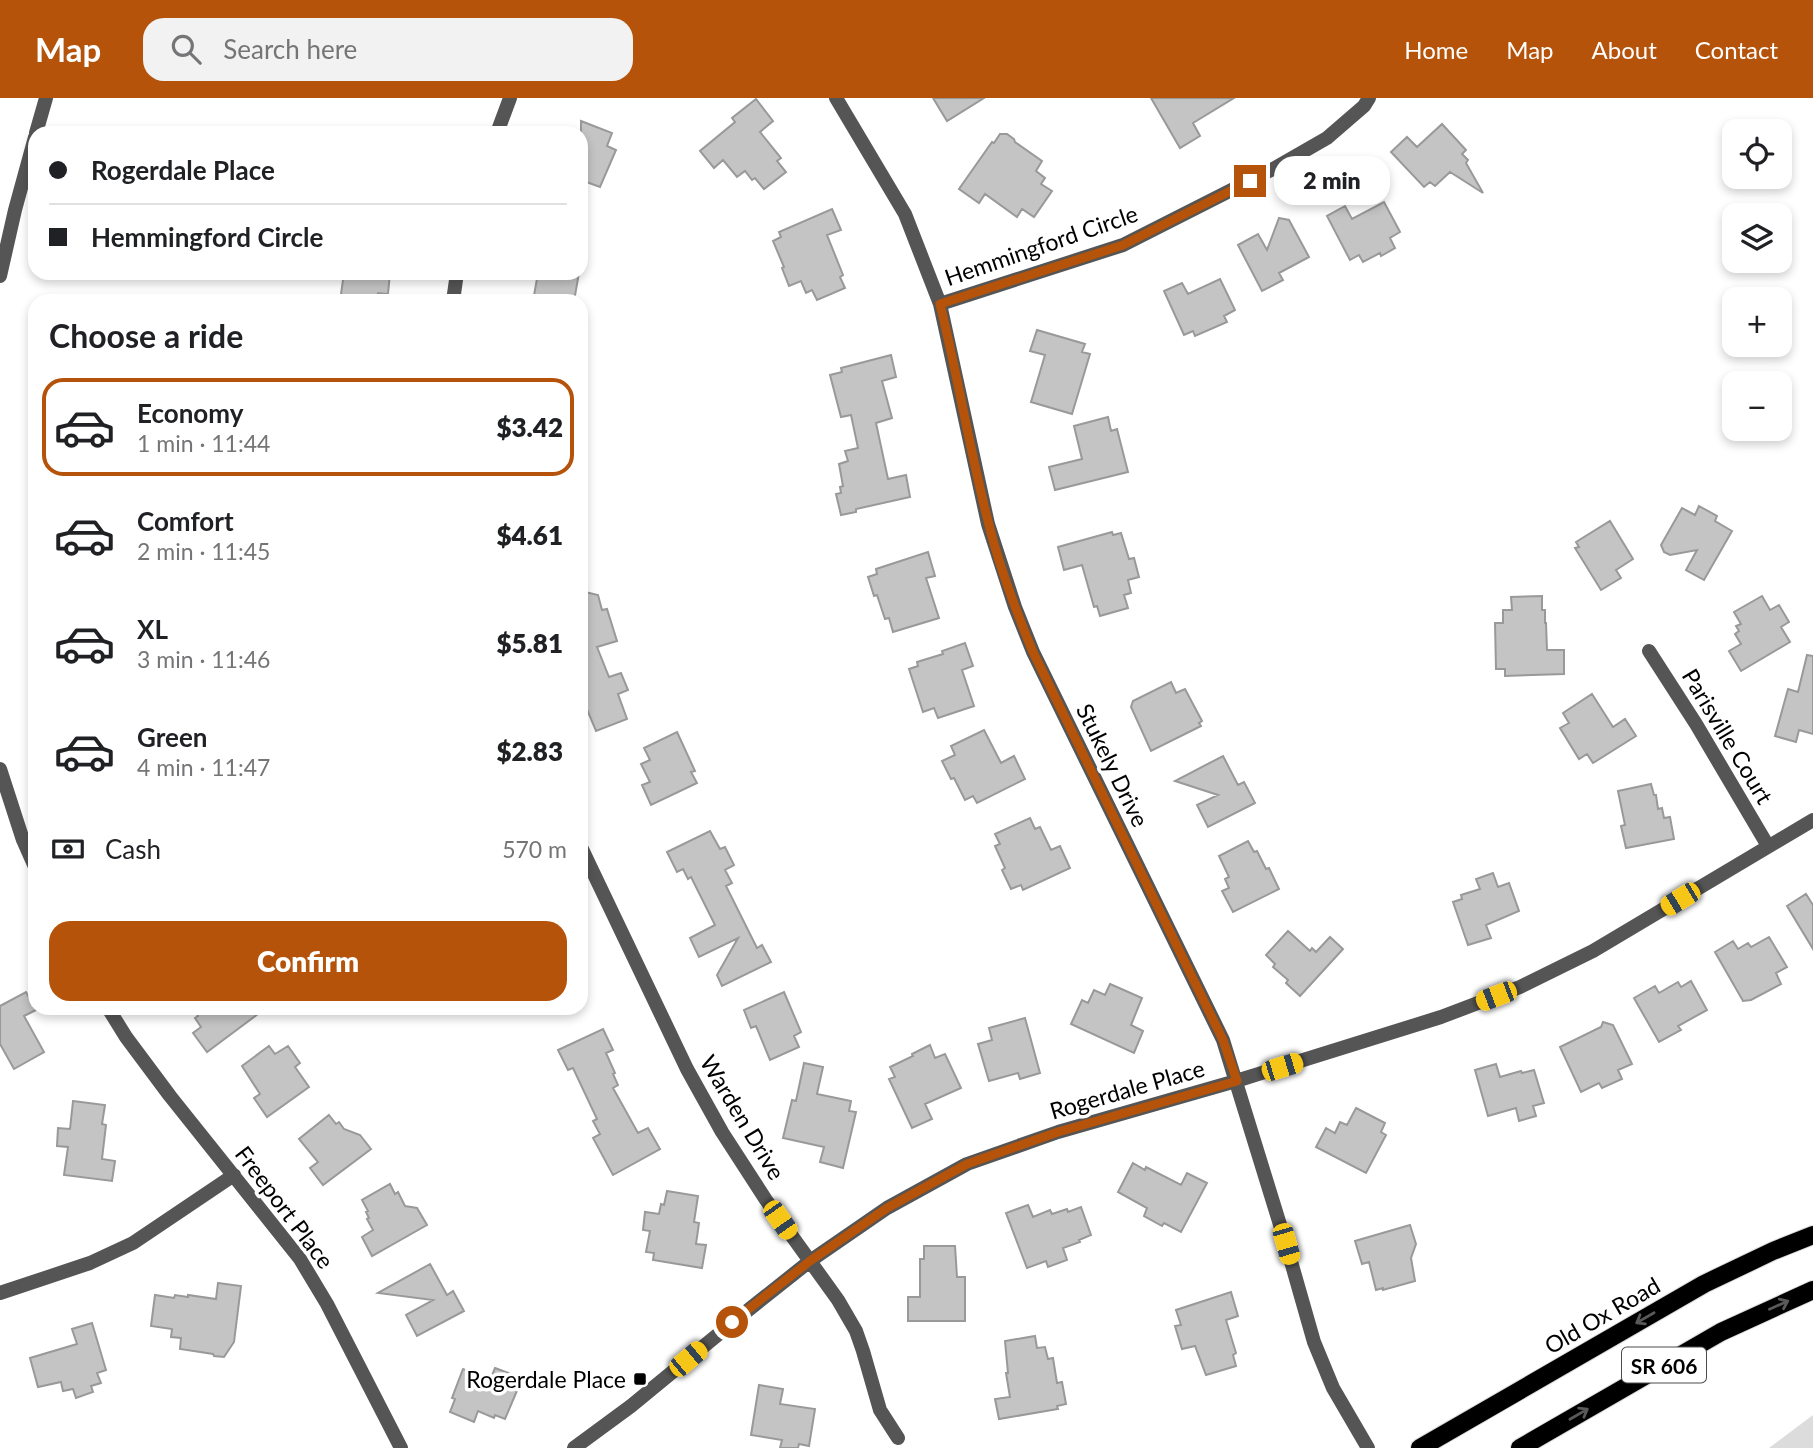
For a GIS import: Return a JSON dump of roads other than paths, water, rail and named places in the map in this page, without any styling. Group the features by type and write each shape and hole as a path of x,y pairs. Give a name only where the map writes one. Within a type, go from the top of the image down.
{"main road":[{"name":"Old Ox Road","path":"1420,1448 1704,1284 1813,1235"},
{"name":"SR 606","path":"1520,1448 1721,1332 1813,1290"}],"street":[{"path":"38,126 46,98"},
{"path":"500,126 510,98"},
{"name":"Stukely Drive","path":"836,98 905,214 940,304 983,502 1015,607 1033,652 1223,1040 1314,1342 1333,1388 1368,1448"},
{"name":"Hemmingford Circle","path":"940,304 1123,245 1273,169 1326,138 1364,106 1369,98"},
{"path":"0,276 28,164"},
{"name":"Parisville Court","path":"1649,651 1768,846"},
{"path":"0,769 28,851"},
{"name":"Rogerdale Place","path":"574,1448 631,1406 810,1261 887,1208 967,1164 1058,1132 1237,1081 1441,1017 1520,987 1593,951 1813,820"},
{"name":"Warden Drive","path":"588,862 687,1069 729,1143 766,1200 838,1300 856,1331 880,1410 898,1438"},
{"name":"Freeport Place","path":"112,1015 170,1096 300,1259 327,1304 401,1448"},
{"path":"0,1293 90,1263 133,1243 234,1175"}],"place":[{"name":"Rogerdale Place","path":"640,1379"}]}
